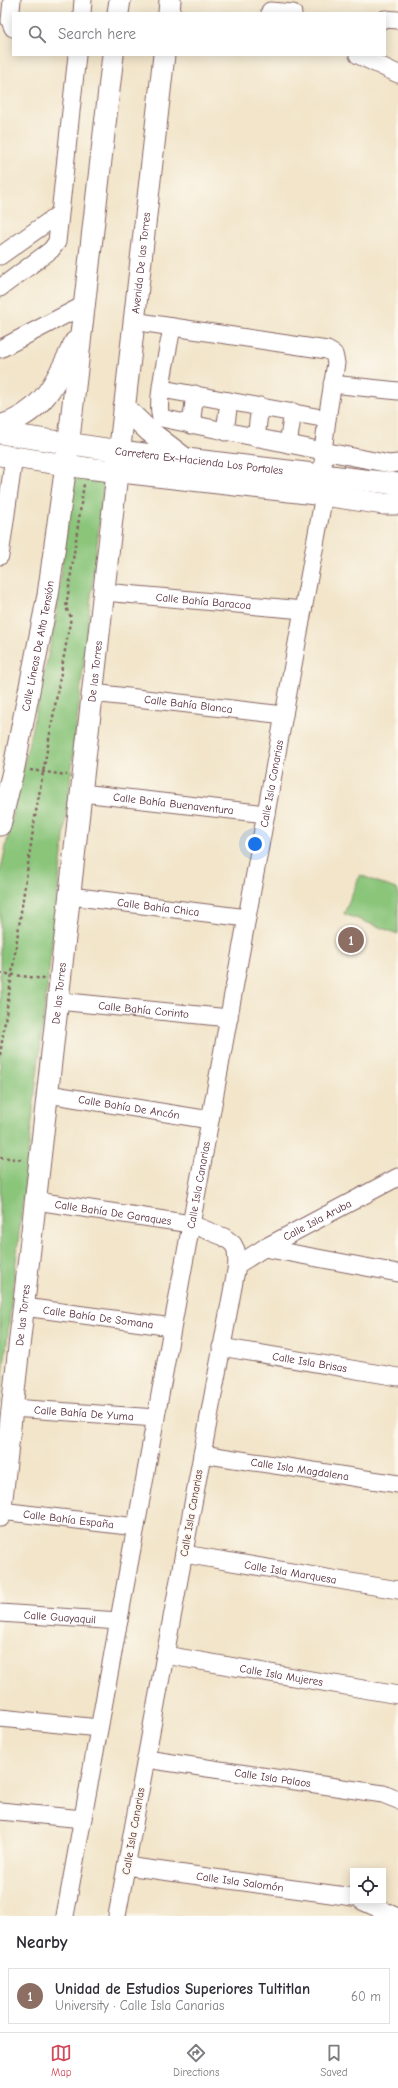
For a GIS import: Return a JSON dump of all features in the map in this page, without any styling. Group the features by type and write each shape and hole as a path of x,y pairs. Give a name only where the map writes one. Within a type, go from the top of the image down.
{"main road":[{"path":"118,12 120,0"},
{"path":"169,12 170,0"},
{"path":"66,465 113,56"},
{"name":"Avenida De las Torres","path":"116,471 164,56"},
{"path":"0,426 15,421 33,411 53,386 82,327"},
{"path":"124,407 154,436 184,458"},
{"name":"Carretera Ex-Hacienda Los Portales","path":"0,433 119,451 398,484"},
{"name":"Carretera Ex-Hacienda Los Portales","path":"7,456 86,468 324,495 384,504 398,504"},
{"name":"Calle Líneas De Alta Tensión","path":"0,825 14,767 48,595 66,465"},
{"name":"De las Torres","path":"0,1513 83,785 116,471"}],"street":[{"path":"12,0 10,21 12,26"},
{"path":"82,12 83,0"},
{"path":"270,8 288,12"},
{"path":"386,19 398,20"},
{"path":"0,288 55,247 77,56"},
{"path":"360,56 398,74"},
{"path":"0,256 59,214"},
{"path":"0,348 84,305"},
{"name":"Calle Isla Canarias","path":"117,1916 237,1265 236,1250 233,1244 224,1237 191,1224 324,495 324,451 327,419 336,363 334,354 327,350 133,321"},
{"path":"172,327 159,413 161,418 390,464 398,463"},
{"path":"332,384 398,391"},
{"path":"162,389 327,419"},
{"path":"191,425 195,394"},
{"path":"225,432 229,401"},
{"path":"256,438 260,406"},
{"path":"288,444 293,412"},
{"path":"0,556 7,456"},
{"name":"Calle Bahía Baracoa","path":"104,592 303,610"},
{"name":"Calle Bahía Blanca","path":"93,693 284,715"},
{"name":"Calle Bahía Buenaventura","path":"83,785 266,814"},
{"name":"Calle Bahía Chica","path":"70,896 247,918"},
{"name":"Calle Bahía Corinto","path":"60,991 229,1018"},
{"name":"Calle Bahía De Ancón","path":"48,1094 210,1120"},
{"name":"Calle Isla Aruba","path":"237,1265 264,1248 398,1177"},
{"name":"Calle Bahía De Garaques","path":"36,1201 191,1224"},
{"path":"65,1916 191,1224"},
{"path":"264,1248 398,1273"},
{"name":"Calle Bahía De Somana","path":"24,1307 172,1327"},
{"name":"Calle Isla Brisas","path":"222,1347 398,1377"},
{"name":"Calle Bahía De Yuma","path":"12,1408 156,1418"},
{"name":"Calle Isla Magdalena","path":"202,1454 398,1484"},
{"name":"Calle Bahía España","path":"0,1513 136,1527"},
{"name":"Calle Isla Marquesa","path":"184,1554 398,1590"},
{"name":"Calle Guayaquil","path":"0,1613 119,1621"},
{"name":"Calle Isla Mujeres","path":"165,1655 398,1695"},
{"path":"0,1718 99,1728"},
{"name":"Calle Isla Palaos","path":"146,1759 383,1794 398,1800"},
{"path":"0,1811 83,1819"},
{"name":"Calle Isla Salomón","path":"126,1866 350,1897"},
{"path":"369,1904 395,1916"}],"path":[{"path":"0,1055 43,772 71,617 66,608 86,468"},
{"path":"14,767 43,772 83,785"},
{"path":"0,973 11,975 60,991"},
{"path":"0,1157 40,1162"}],"green space":[{"path":"73,477 104,482 0,1403 0,873 55,624"},
{"path":"360,875 398,890 398,934 344,914"}],"place":[{"name":"Unidad de Estudios Superiores Tultitlan","path":"351,940"}]}
